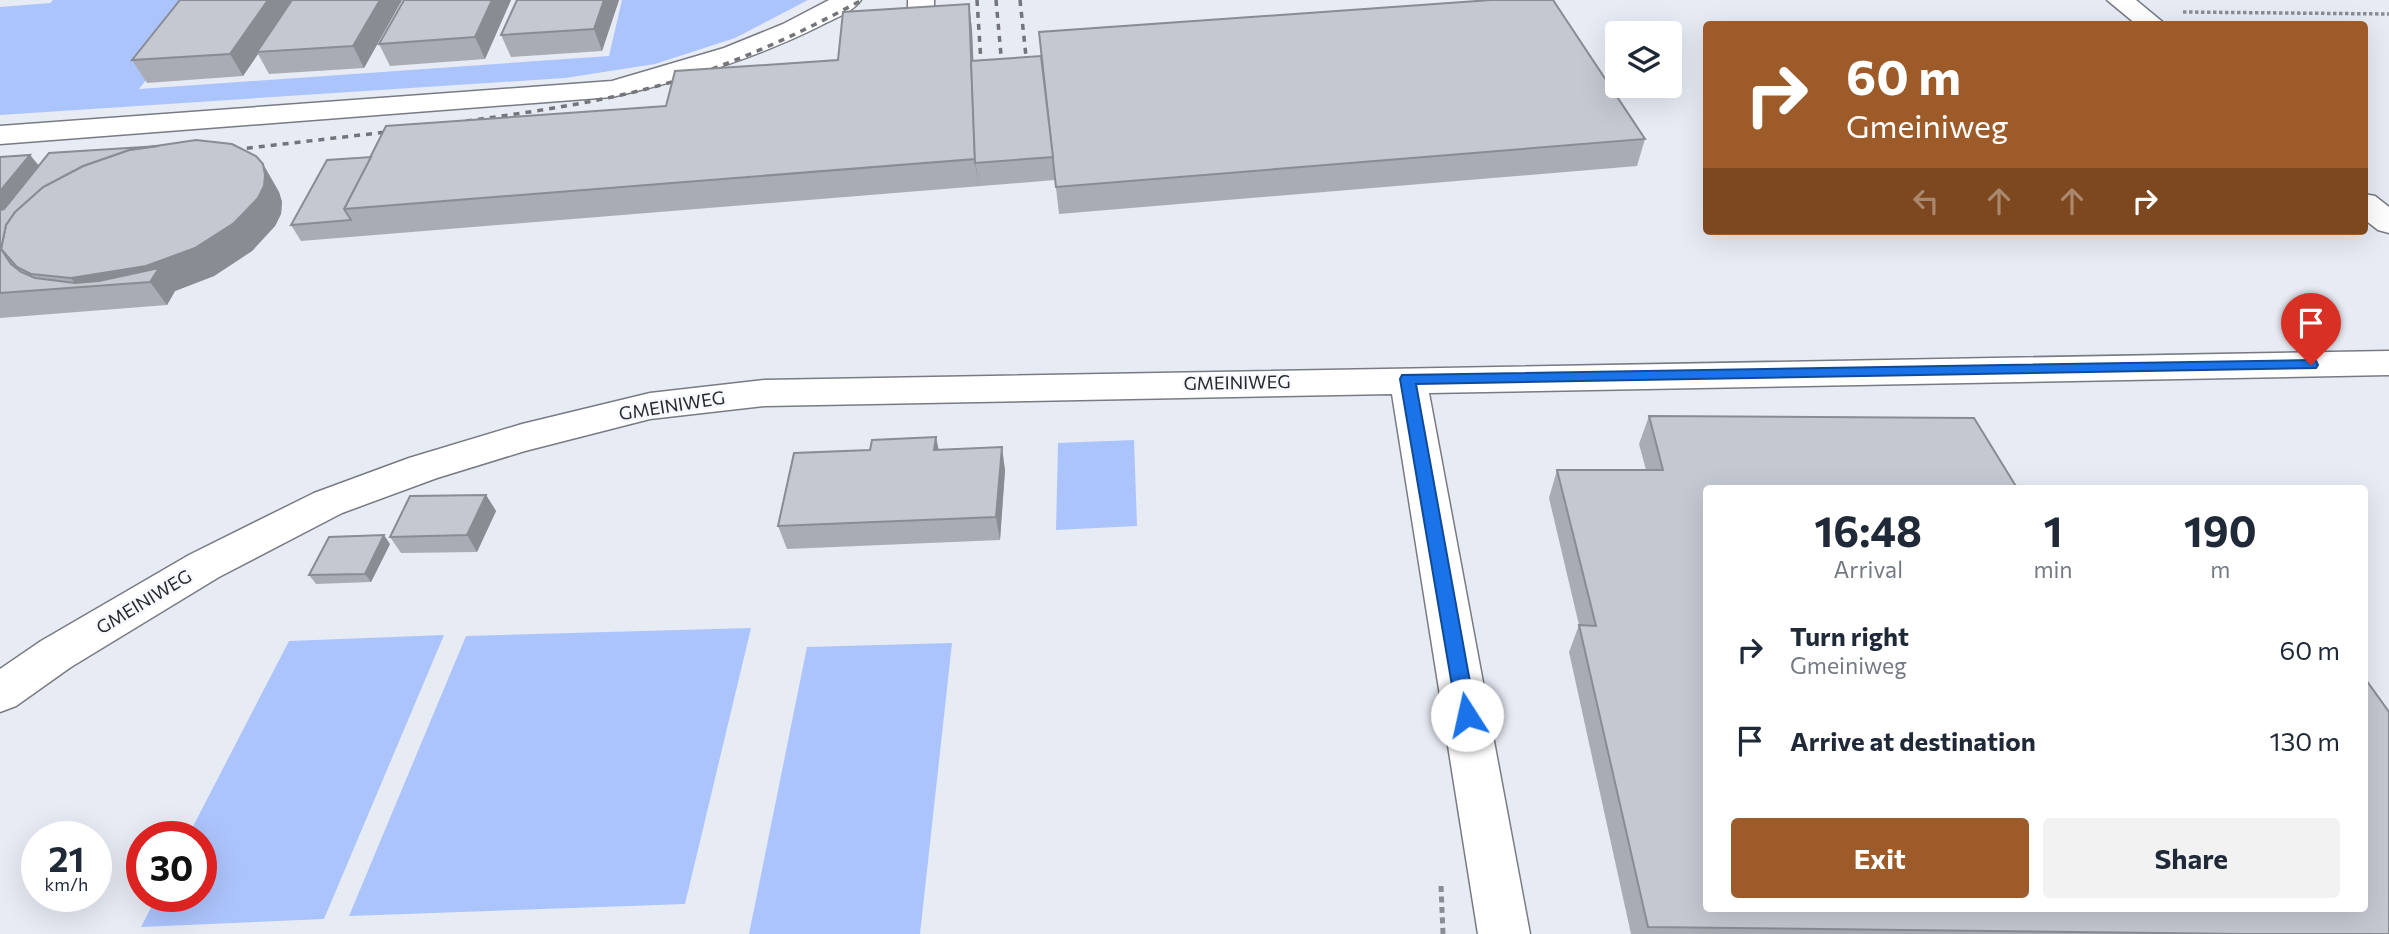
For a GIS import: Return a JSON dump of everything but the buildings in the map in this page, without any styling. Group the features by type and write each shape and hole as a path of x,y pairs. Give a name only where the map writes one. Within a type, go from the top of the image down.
{"street":[{"path":"0,135 549,96 612,89 673,76 773,37 848,0"},
{"path":"2368,206 2389,223"},
{"name":"GMEINIWEG","path":"0,693 57,654 204,566 328,503 423,468 510,442 650,406 765,393 1408,379 2389,363"},
{"path":"1408,379 1504,934"}],"path":[{"path":"2136,12 2389,14"}],"shaded area":[{"path":"53,0 209,0 139,89 609,56 622,0 808,0 735,38 655,64 565,78 0,115 0,7 50,3"},
{"path":"1134,440 1137,526 1056,530 1058,443"},
{"path":"751,628 685,904 349,916 466,636"},
{"path":"444,635 324,919 141,927 149,912 217,912 217,821 196,821 289,641"},
{"path":"952,643 920,934 749,934 807,647"}],"railway":[{"path":"466,121 588,102 677,80 766,47 862,0"},
{"path":"977,0 982,78"},
{"path":"996,0 1003,77"},
{"path":"1020,0 1028,75"},
{"path":"223,151 404,130"}],"route":[{"path":"1467,715 1408,379 2311,365"}]}
